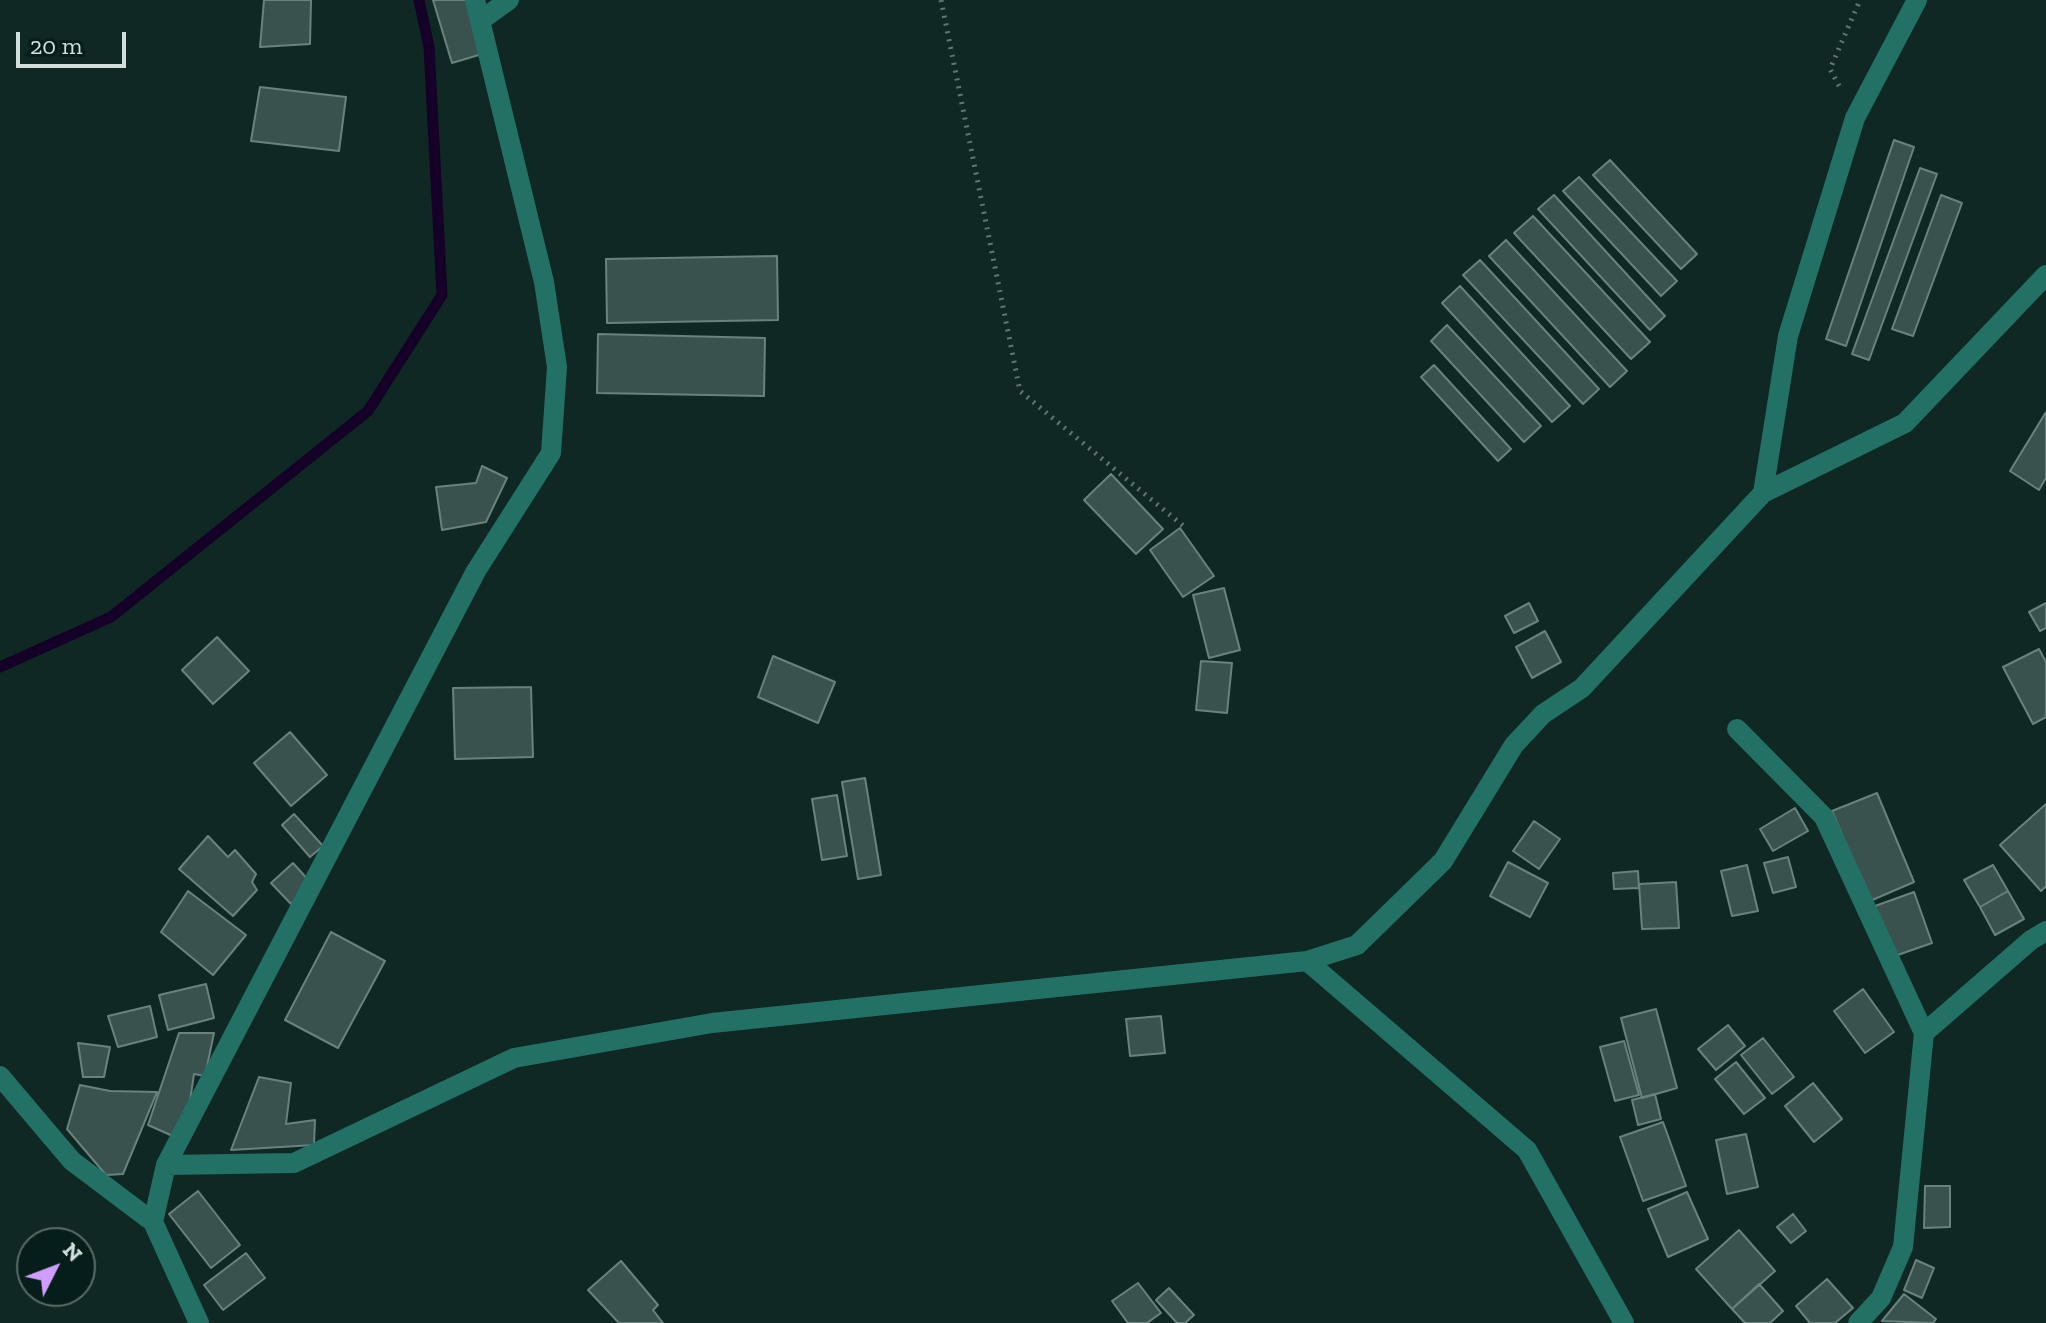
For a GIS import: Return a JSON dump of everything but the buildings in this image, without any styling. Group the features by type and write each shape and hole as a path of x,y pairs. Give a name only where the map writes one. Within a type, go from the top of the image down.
{"street":[{"path":"153,1222 166,1165 476,571 551,453 557,367 544,282 475,0"},
{"path":"480,21 509,0"},
{"path":"1763,493 1788,336 1855,118 1917,0"},
{"path":"166,1165 294,1163 514,1058 712,1023 1307,961 1357,945 1443,861 1514,745 1543,714 1582,688 1763,493 1905,423 2046,275"},
{"path":"1737,729 1824,817 1924,1033 1903,1247 1881,1298 1858,1323"},
{"path":"1924,1033 2031,940 2046,931"},
{"path":"1307,961 1527,1150 1624,1323"},
{"path":"0,1076 72,1161 153,1222 199,1323"}],"path":[{"path":"941,0 1020,391 1187,529"},
{"path":"1855,118 1830,69 1860,0"}],"waterway":[{"path":"0,667 111,617 368,411 442,295 429,47 419,0"}]}
